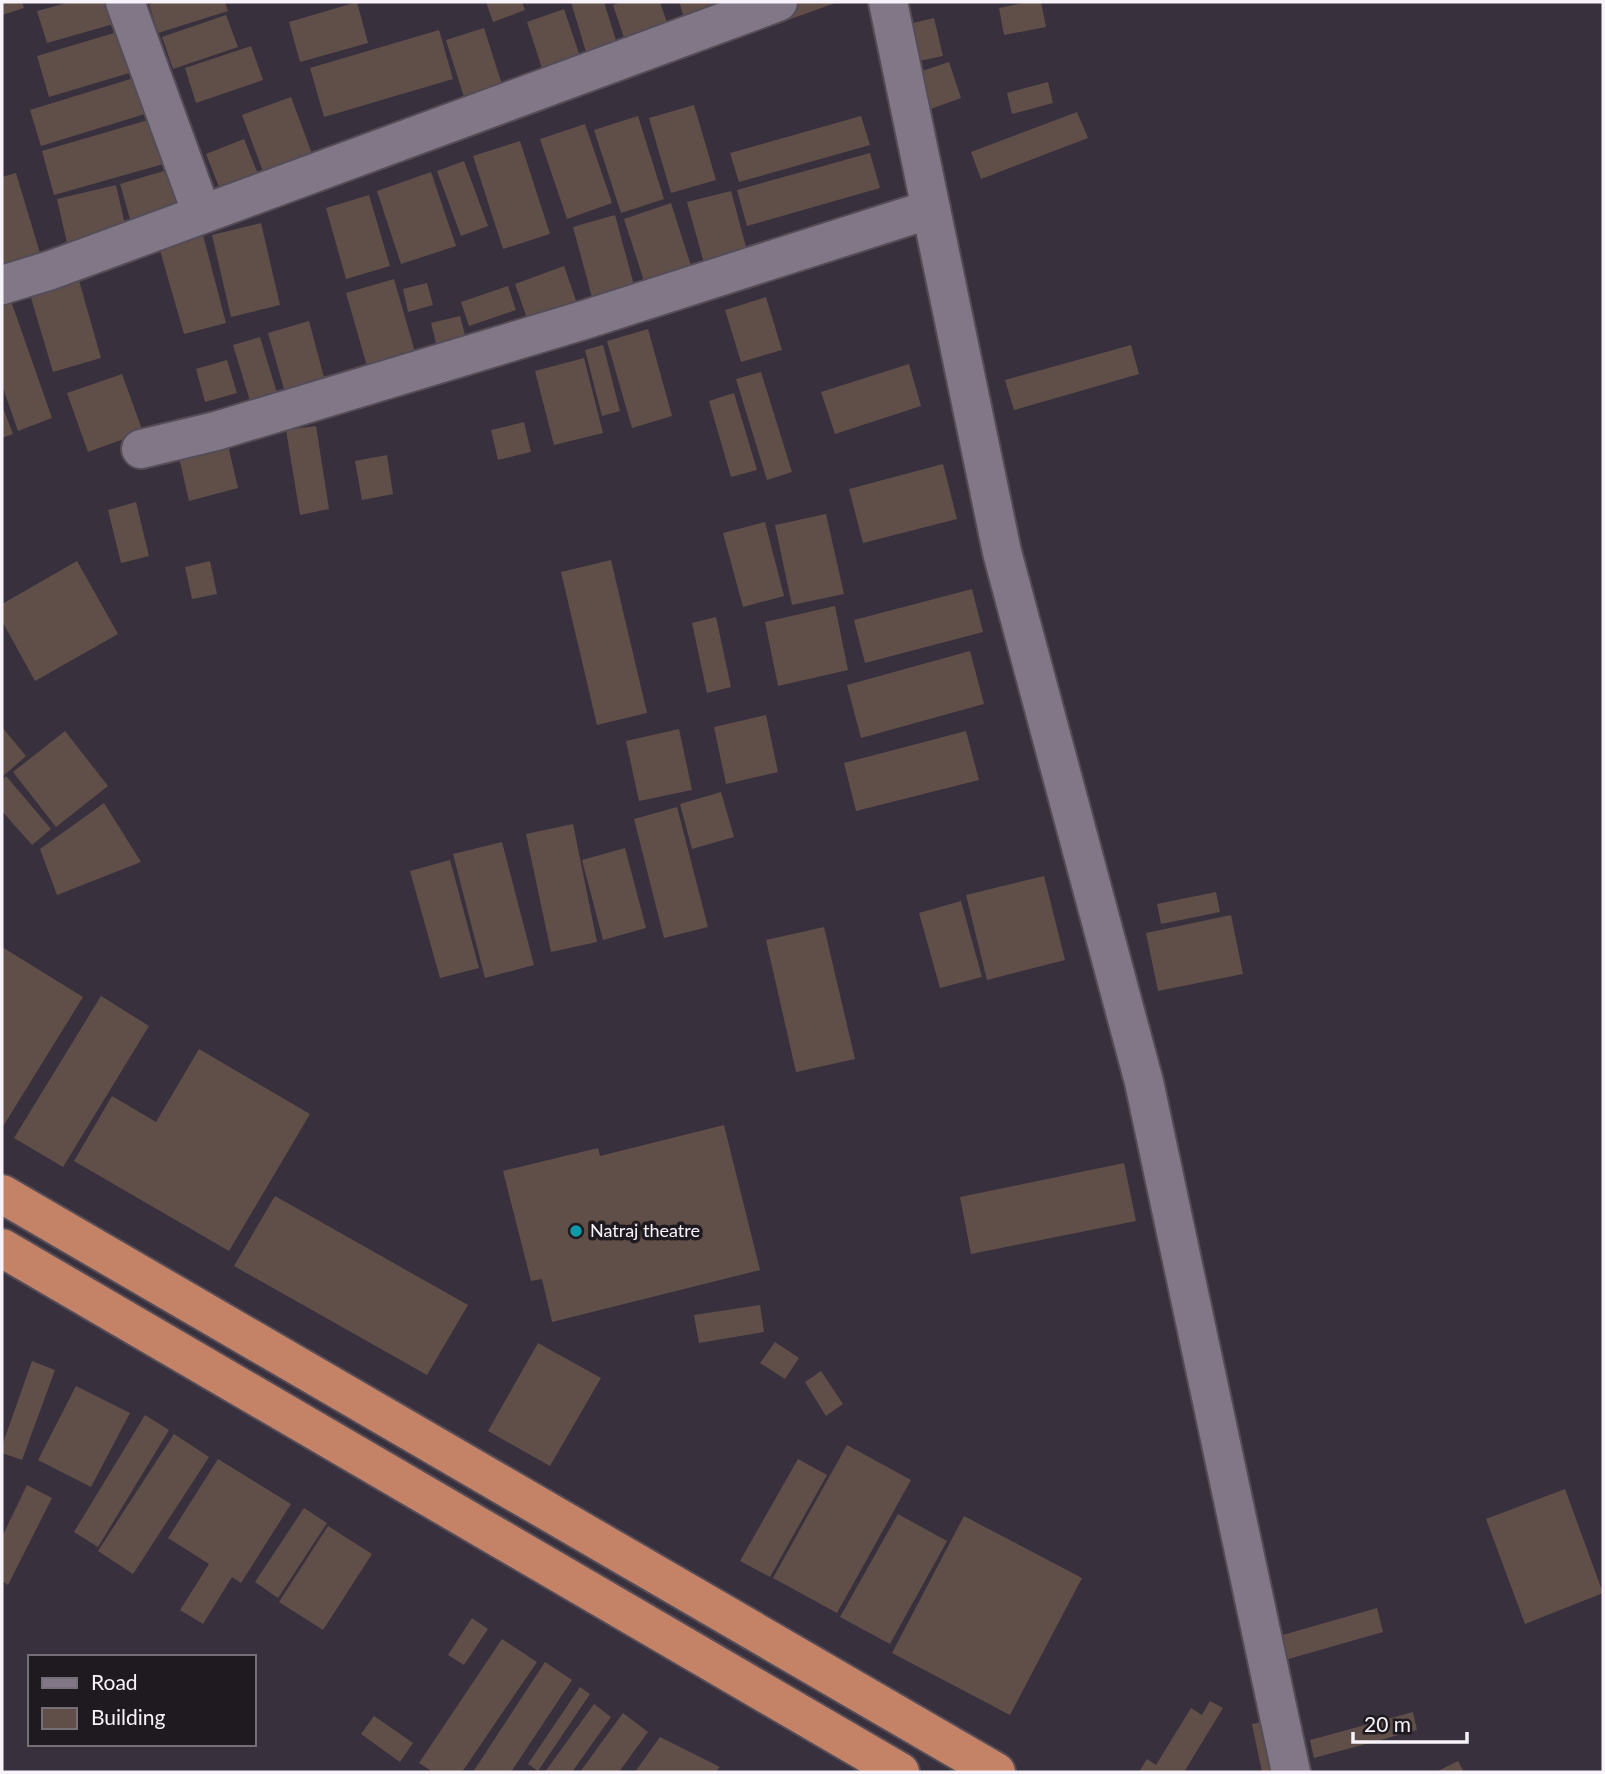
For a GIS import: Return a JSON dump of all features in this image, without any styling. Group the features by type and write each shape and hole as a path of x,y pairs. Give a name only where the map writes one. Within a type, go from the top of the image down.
{"highway":[{"path":"2,1194 996,1772"},
{"path":"2,1248 900,1772"}],"street":[{"path":"125,2 202,214"},
{"path":"2,285 778,2"},
{"path":"888,2 1002,552 1144,1082 1291,1772"},
{"path":"141,449 229,427 558,328 931,209"}],"building":[{"path":"2,2 22,2 24,8 2,15"},
{"path":"70,2 111,2 117,23 47,43 37,11"},
{"path":"225,2 228,11 158,33 149,4"},
{"path":"357,2 368,43 300,62 289,22"},
{"path":"486,2 522,2 525,10 493,22"},
{"path":"571,2 604,2 627,75 596,85"},
{"path":"622,2 660,2 678,55 635,70 613,5"},
{"path":"679,2 737,2 694,47"},
{"path":"765,2 838,2 763,29 755,5"},
{"path":"1041,2 1046,27 1004,35 999,8"},
{"path":"564,9 587,77 549,90 527,22"},
{"path":"226,15 238,47 173,69 162,37"},
{"path":"934,18 943,56 914,62 905,25"},
{"path":"484,28 511,113 473,126 446,40"},
{"path":"124,30 136,71 49,97 37,56"},
{"path":"439,30 453,79 324,117 310,68"},
{"path":"251,46 263,80 196,103 185,68"},
{"path":"949,62 961,98 928,110 916,73"},
{"path":"137,77 148,113 41,146 30,110"},
{"path":"1048,82 1053,103 1012,114 1007,93"},
{"path":"291,97 317,167 268,185 242,115"},
{"path":"694,105 716,180 671,193 649,118"},
{"path":"1077,112 1088,138 981,179 971,152"},
{"path":"638,116 664,199 621,213 594,130"},
{"path":"861,116 870,145 739,182 730,153"},
{"path":"155,118 167,163 54,195 42,151"},
{"path":"585,124 612,203 567,219 540,139"},
{"path":"244,139 262,184 224,200 206,154"},
{"path":"520,141 550,234 503,249 473,156"},
{"path":"870,153 880,188 747,226 737,190"},
{"path":"464,161 488,226 461,236 437,171"},
{"path":"174,168 186,210 132,226 120,184"},
{"path":"431,172 456,246 401,264 377,191"},
{"path":"16,173 40,253 2,265 2,177"},
{"path":"116,185 126,229 67,243 57,199"},
{"path":"731,191 750,262 707,274 687,202"},
{"path":"369,195 390,266 346,279 326,208"},
{"path":"671,203 692,269 645,284 624,219"},
{"path":"615,215 635,289 593,301 573,227"},
{"path":"261,223 280,305 231,317 212,235"},
{"path":"203,235 226,323 184,334 159,247"},
{"path":"564,266 580,312 531,330 515,284"},
{"path":"78,277 101,358 53,372 29,291"},
{"path":"394,279 417,359 369,373 346,293"},
{"path":"427,283 433,305 408,312 403,289"},
{"path":"508,286 516,310 469,326 461,302"},
{"path":"766,297 782,350 741,362 725,310"},
{"path":"11,301 52,418 18,431 2,385 2,304"},
{"path":"460,316 466,339 437,347 431,323"},
{"path":"309,321 326,385 286,396 268,333"},
{"path":"648,329 672,416 632,428 607,341"},
{"path":"260,337 277,393 250,401 233,345"},
{"path":"603,345 620,411 602,416 585,350"},
{"path":"1131,345 1139,374 1014,410 1005,380"},
{"path":"584,358 603,433 554,445 535,371"},
{"path":"227,360 237,393 205,402 196,369"},
{"path":"909,364 921,406 835,434 821,392"},
{"path":"761,372 792,472 767,480 736,379"},
{"path":"122,374 143,432 88,452 67,393"},
{"path":"734,393 757,470 731,477 709,401"},
{"path":"2,405 13,434 2,438"},
{"path":"524,422 531,452 498,460 491,430"},
{"path":"316,426 329,509 300,515 286,430"},
{"path":"227,441 238,488 189,501 178,453"},
{"path":"387,455 393,494 362,500 355,461"},
{"path":"943,464 957,519 863,543 849,489"},
{"path":"136,502 149,556 121,563 108,510"},
{"path":"826,514 844,594 792,605 775,525"},
{"path":"765,522 784,596 743,607 723,533"},
{"path":"611,560 647,713 597,725 561,572"},
{"path":"77,561 118,634 35,681 2,621 2,604"},
{"path":"210,561 217,594 192,599 185,567"},
{"path":"972,589 983,632 865,663 854,620"},
{"path":"835,606 848,670 778,686 765,622"},
{"path":"716,617 731,687 707,693 692,623"},
{"path":"970,651 984,704 861,738 847,685"},
{"path":"766,715 778,772 726,784 714,727"},
{"path":"2,727 26,756 2,777"},
{"path":"679,729 692,790 639,801 626,741"},
{"path":"65,731 108,786 56,827 13,772"},
{"path":"966,731 979,780 856,811 844,763"},
{"path":"6,776 51,829 32,845 2,811 2,780"},
{"path":"721,792 734,837 692,849 680,804"},
{"path":"104,803 141,862 57,895 40,849"},
{"path":"677,807 708,927 664,938 634,819"},
{"path":"573,824 597,942 551,952 526,834"},
{"path":"502,842 534,965 485,978 453,854"},
{"path":"625,848 646,928 603,940 582,860"},
{"path":"450,860 479,968 440,978 410,871"},
{"path":"1044,876 1065,960 987,980 966,895"},
{"path":"1216,892 1220,912 1161,924 1157,904"},
{"path":"961,901 982,977 940,988 919,913"},
{"path":"1231,915 1243,974 1158,991 1146,933"},
{"path":"824,927 855,1059 796,1072 766,940"},
{"path":"2,947 83,997 2,1128"},
{"path":"101,996 149,1026 63,1167 14,1138"},
{"path":"199,1049 310,1114 229,1251 74,1161 112,1096 156,1122"},
{"path":"724,1125 760,1270 552,1322 542,1279 531,1281 503,1171 598,1148 600,1156"},
{"path":"1124,1163 1136,1221 971,1254 960,1197"},
{"path":"275,1196 468,1305 427,1375 234,1266"},
{"path":"760,1305 764,1332 699,1343 694,1315"},
{"path":"775,1342 799,1358 785,1379 760,1363"},
{"path":"538,1343 601,1378 550,1466 488,1431"},
{"path":"32,1361 55,1370 22,1460 2,1453 2,1446"},
{"path":"821,1371 843,1404 826,1416 805,1382"},
{"path":"76,1386 130,1413 91,1487 38,1460"},
{"path":"145,1415 169,1430 98,1547 74,1532"},
{"path":"174,1434 209,1457 133,1574 98,1551"},
{"path":"847,1445 911,1480 837,1613 773,1578"},
{"path":"218,1459 291,1504 241,1583 232,1577 203,1624 180,1610 209,1564 168,1538"},
{"path":"798,1459 827,1475 770,1577 740,1561"},
{"path":"27,1485 52,1498 8,1585 2,1581 2,1537"},
{"path":"1565,1489 1603,1593 1525,1624 1486,1519"},
{"path":"304,1508 327,1523 278,1598 255,1582"},
{"path":"898,1514 947,1541 890,1644 840,1617"},
{"path":"964,1516 1082,1578 1010,1715 892,1653"},
{"path":"328,1526 372,1554 323,1630 279,1602"},
{"path":"1377,1608 1383,1632 1285,1660 1279,1636"},
{"path":"472,1618 488,1629 464,1665 448,1655"},
{"path":"502,1639 537,1662 462,1772 433,1772 419,1763"},
{"path":"545,1662 572,1680 511,1772 473,1772"},
{"path":"580,1687 590,1694 538,1771 528,1764"},
{"path":"1210,1701 1223,1708 1184,1772 1139,1772 1147,1759 1156,1765 1191,1708 1202,1715"},
{"path":"594,1704 611,1717 572,1772 545,1772"},
{"path":"1413,1712 1417,1730 1314,1758 1310,1740"},
{"path":"623,1713 648,1732 619,1772 580,1772"},
{"path":"374,1716 413,1743 400,1762 361,1734"},
{"path":"1267,1721 1278,1770 1262,1772 1252,1724"},
{"path":"660,1737 720,1767 715,1772 635,1772"},
{"path":"1458,1761 1464,1772 1436,1772"}],"place":[{"name":"Natraj theatre","path":"576,1231"}]}
